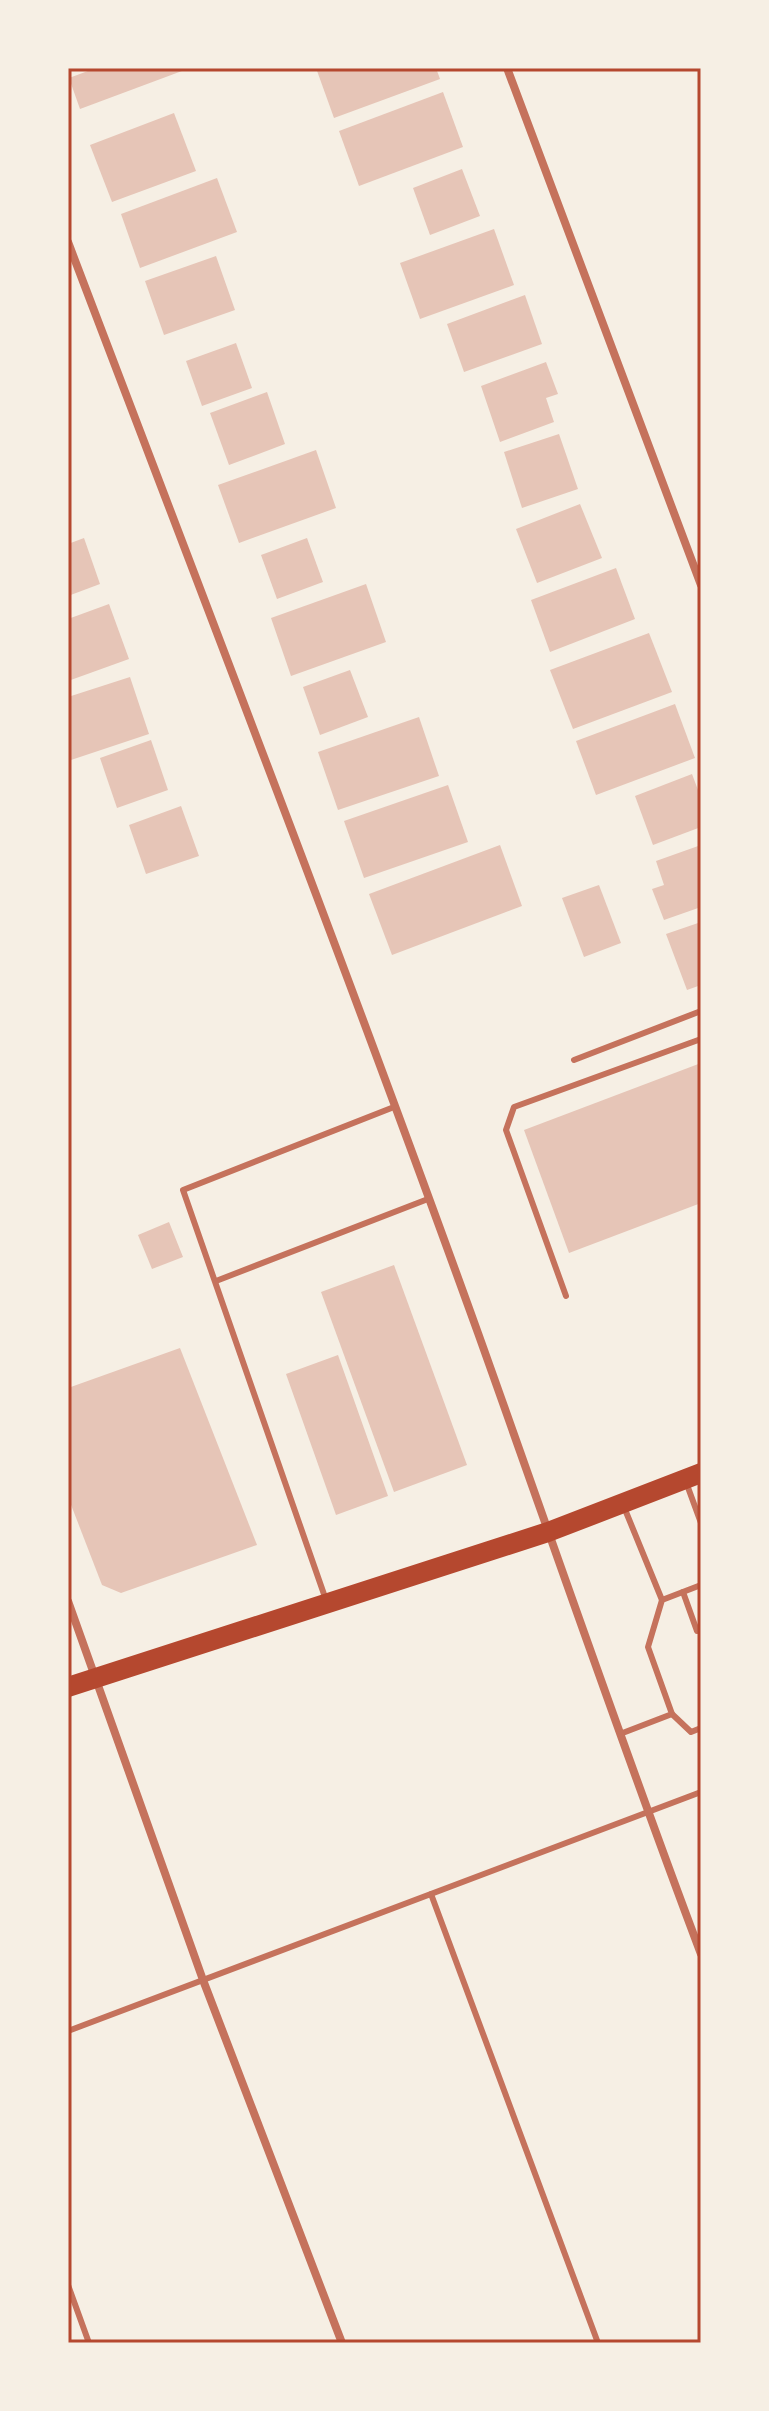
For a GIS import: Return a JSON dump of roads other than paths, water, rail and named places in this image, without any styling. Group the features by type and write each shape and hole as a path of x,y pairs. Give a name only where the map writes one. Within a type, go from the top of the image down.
{"main road":[{"path":"68,1687 548,1532 693,1476"}],"street":[{"path":"507,68 701,585"},
{"path":"68,242 394,1107 701,1954"},
{"path":"68,1601 203,1980 342,2343"}],"lane":[{"path":"574,1060 701,1011"},
{"path":"566,1296 506,1130 514,1107 701,1039"},
{"path":"327,1603 183,1190 394,1107"},
{"path":"216,1281 428,1199"},
{"path":"693,1476 701,1523"},
{"path":"623,1504 662,1600 648,1647 672,1714 691,1732 701,1728"},
{"path":"662,1600 701,1585"},
{"path":"683,1592 697,1631"},
{"path":"620,1734 672,1714"},
{"path":"68,2031 701,1792"},
{"path":"431,1894 598,2343"},
{"path":"68,2285 89,2343"}]}
